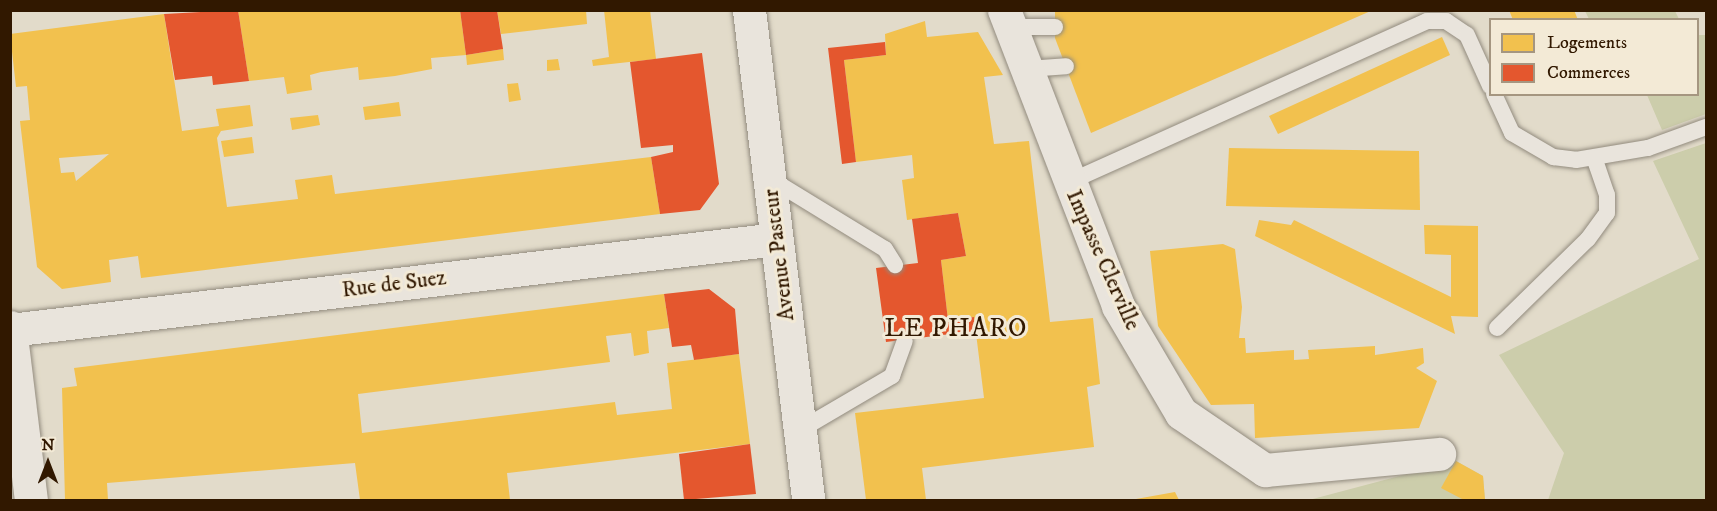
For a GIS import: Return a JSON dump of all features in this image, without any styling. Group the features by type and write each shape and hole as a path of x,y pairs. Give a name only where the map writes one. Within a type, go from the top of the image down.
{"street":[{"name":"Avenue Pasteur","path":"749,10 808,501"},
{"name":"Impasse Clerville","path":"1008,19 1118,306 1181,413 1265,470 1439,454"},
{"name":"Rue de Suez","path":"11,329 777,239"},
{"path":"11,329 31,501"}],"lane":[{"path":"1008,19 1055,27"},
{"path":"1069,182 1427,21 1446,21 1467,35 1489,82"},
{"path":"1027,69 1066,66"},
{"path":"1495,96 1512,133 1530,147 1553,157 1594,158 1655,146 1707,127"},
{"path":"1497,328 1588,239 1607,213 1607,195 1594,158"},
{"path":"770,178 885,249 895,265"},
{"path":"800,430 892,376 905,340"}],"green space":[{"path":"1585,11 1675,11 1678,18 1588,18"},
{"path":"1699,35 1706,35 1706,114 1662,130 1647,96 1699,96"},
{"path":"1706,143 1706,500 1548,500 1564,453 1499,355 1699,259 1653,161"},
{"path":"1456,461 1483,476 1485,500 1309,500"}],"building: Logements":[{"path":"238,10 460,10 466,55 431,58 432,69 395,76 359,80 358,67 321,72 310,75 312,90 287,94 284,77 249,81"},
{"path":"497,10 586,10 587,24 501,34"},
{"path":"604,10 650,10 656,59 593,66 592,60 609,57"},
{"path":"1055,10 1373,10 1091,133 1055,38"},
{"path":"1509,10 1574,10 1577,18 1512,18"},
{"path":"164,14 182,131 219,126 216,109 250,105 253,126 221,131 217,138 227,207 298,199 295,180 332,175 335,194 651,157 660,214 141,278 138,256 109,260 111,282 62,289 37,267 20,121 30,120 27,86 16,87 10,34","holes":["109,154 76,181 74,172 61,173 59,158"]},
{"path":"925,21 927,37 978,32 1003,75 984,77 994,144 1029,141 1050,322 1093,318 1100,384 1087,387 1094,447 922,468 926,500 866,500 855,413 984,398 974,317 948,320 941,260 966,256 958,213 907,220 902,180 914,178 912,155 856,162 844,60 886,55 885,34"},
{"path":"1442,37 1450,55 1278,134 1269,116"},
{"path":"503,49 504,60 467,65 466,55"},
{"path":"558,59 560,70 547,71 547,60"},
{"path":"518,83 521,100 509,102 507,84"},
{"path":"399,102 401,116 365,120 363,107"},
{"path":"318,115 320,125 292,130 290,118"},
{"path":"252,137 254,153 224,157 221,141"},
{"path":"1229,148 1419,151 1420,210 1226,206"},
{"path":"1259,220 1291,225 1294,220 1451,297 1451,255 1425,254 1424,225 1478,226 1478,317 1451,316 1455,334 1255,236"},
{"path":"1223,244 1235,249 1242,307 1239,338 1245,338 1246,353 1294,350 1294,360 1309,359 1308,350 1375,346 1375,355 1423,348 1424,363 1416,368 1437,381 1419,428 1255,438 1254,404 1211,405 1158,326 1150,251"},
{"path":"664,294 669,328 647,331 649,353 634,356 631,333 606,336 610,362 358,394 362,433 615,402 617,415 672,409 667,363 739,354 750,444 507,473 510,500 360,500 355,463 107,483 108,500 65,500 62,388 77,386 74,368"},
{"path":"1456,461 1483,476 1485,500 1464,500 1441,488"},
{"path":"1175,492 1179,500 1136,500 1136,499"}],"building: Commerces":[{"path":"238,10 249,81 213,85 212,76 175,80 164,14"},
{"path":"460,10 497,10 503,49 466,55"},
{"path":"885,42 886,55 844,60 856,162 842,164 828,48"},
{"path":"702,53 719,184 700,210 660,214 651,157 673,152 673,145 641,148 630,62"},
{"path":"958,213 966,256 941,260 948,320 974,317 975,331 886,342 876,268 918,263 912,219"},
{"path":"709,289 735,309 739,354 694,360 691,345 672,347 664,294"},
{"path":"750,444 756,494 684,500 679,454"}],"district":[{"name":"LE PHARO","path":"956,329"}]}
